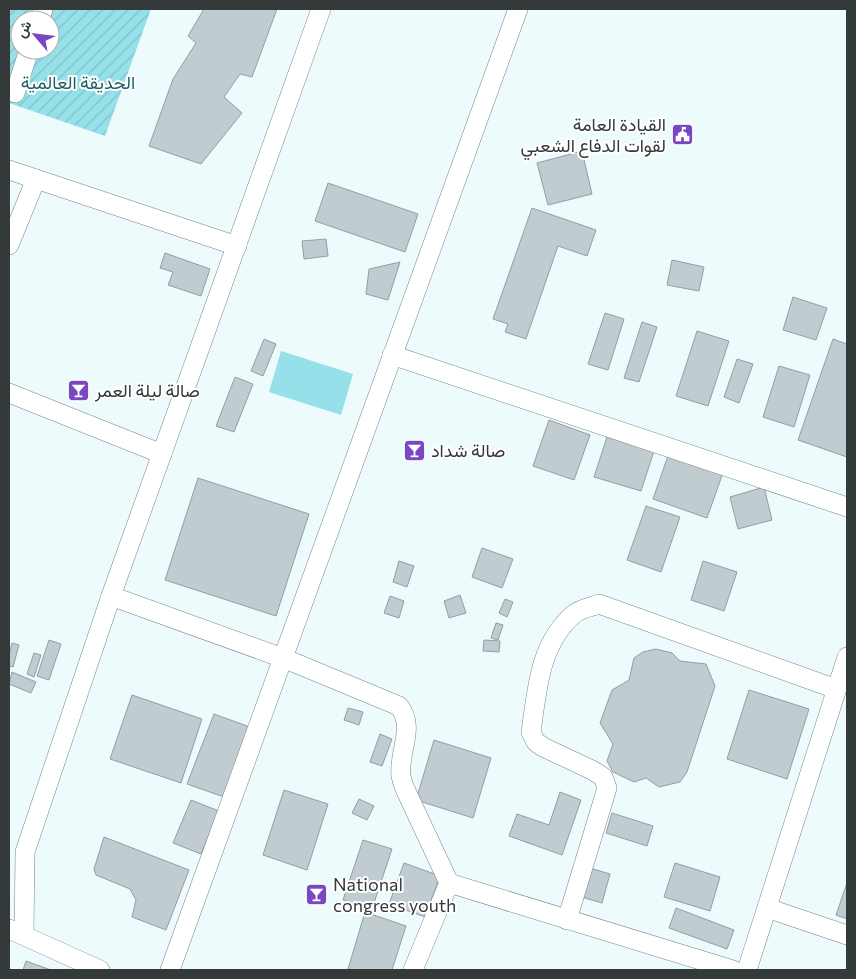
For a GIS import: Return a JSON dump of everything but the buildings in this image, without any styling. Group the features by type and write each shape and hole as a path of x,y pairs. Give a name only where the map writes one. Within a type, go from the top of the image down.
{"street":[{"path":"100,970 16,932 17,849 111,596 322,9"},
{"path":"170,970 518,9"},
{"path":"15,93 26,60"},
{"path":"9,170 237,246"},
{"path":"9,246 36,179"},
{"path":"392,355 847,507"},
{"path":"9,393 162,454"},
{"path":"111,596 283,658 399,706 405,714 408,724 401,762 401,777 406,792 449,883 414,970"},
{"path":"567,920 607,788 603,777 543,747 536,742 531,732 540,670 554,638 575,613 599,604 836,689"},
{"path":"747,970 847,657"},
{"path":"449,883 733,970"},
{"path":"767,908 847,935"}],"green space":[{"name":"الحديقة العالمية","path":"9,9 151,9 105,136 9,103"},
{"path":"281,351 353,374 341,415 269,392"}],"place":[{"name":"القيادة العامة لقوات الدفاع الشعبي","path":"682,134"},
{"name":"صالة ليلة العمر","path":"79,390"},
{"name":"صالة شداد","path":"415,450"},
{"name":"National congress youth","path":"317,894"}]}
